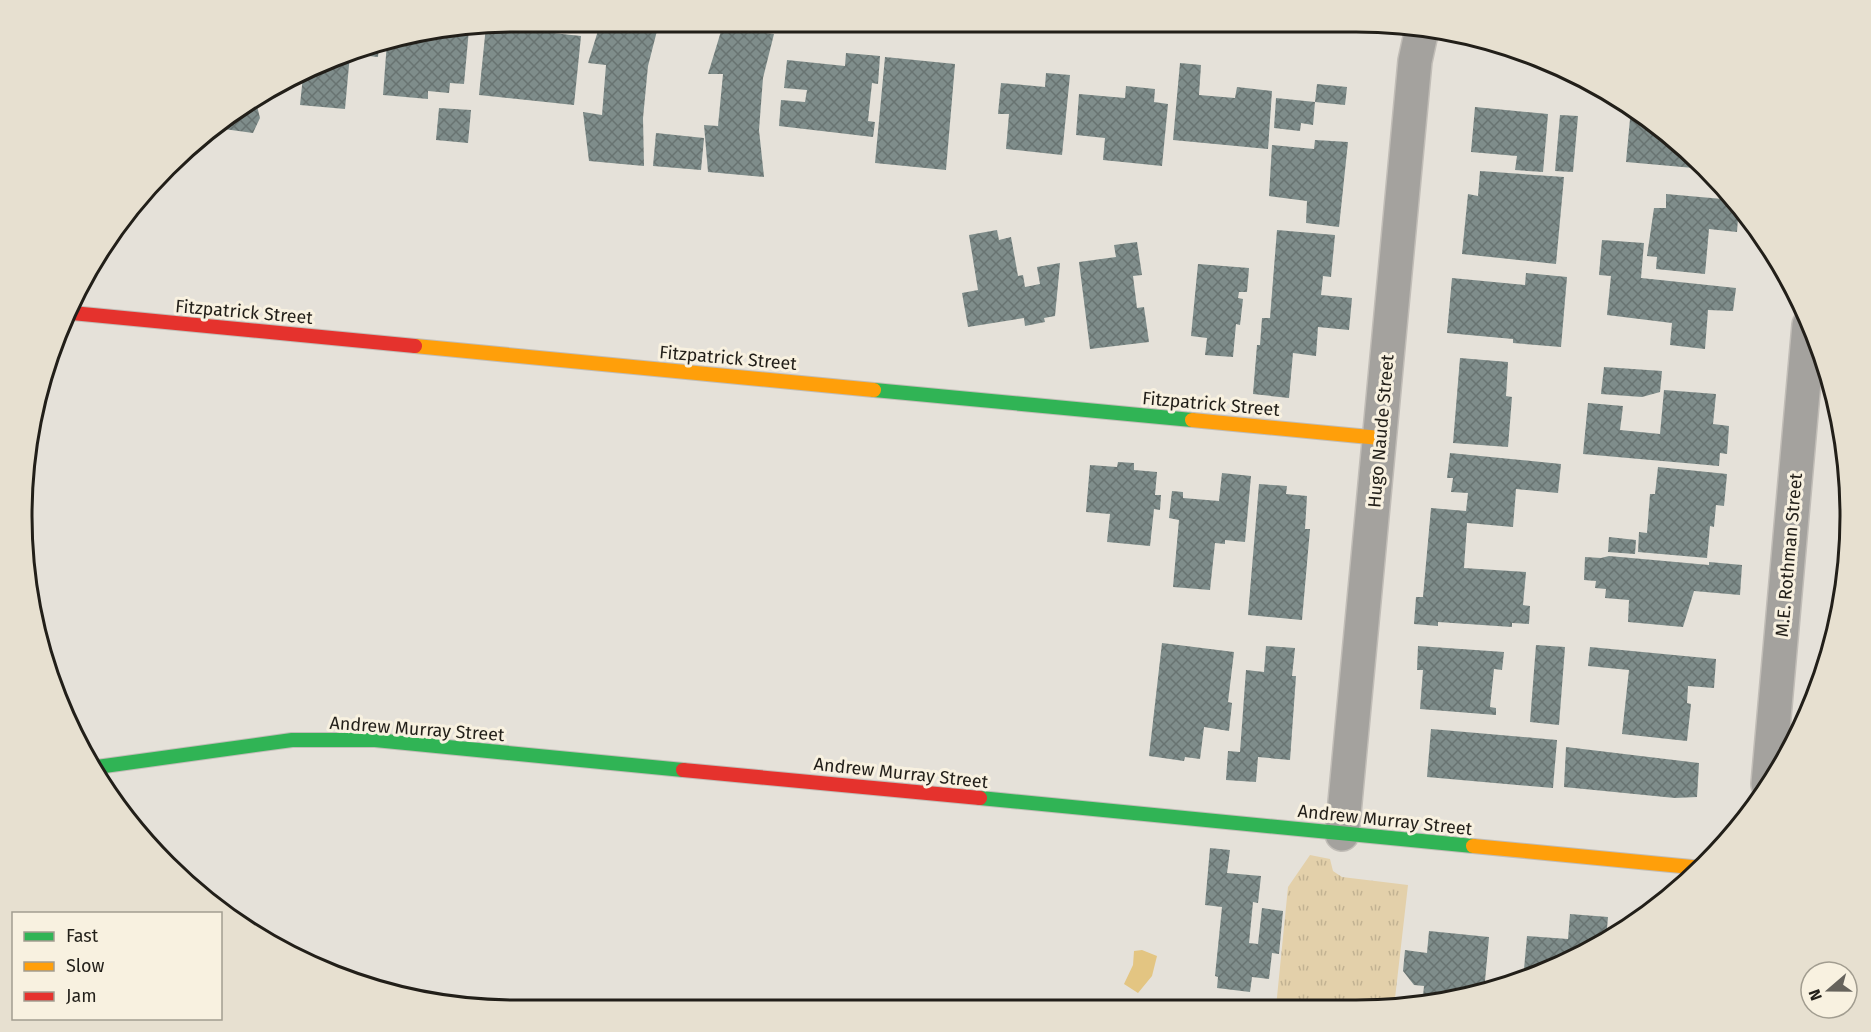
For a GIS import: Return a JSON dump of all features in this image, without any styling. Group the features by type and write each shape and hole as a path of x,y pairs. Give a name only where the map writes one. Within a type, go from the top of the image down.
{"street":[{"name":"Hugo Naude Street","path":"1342,834 1414,61 1420,36"},
{"name":"Fitzpatrick Street","path":"76,313 1380,438"},
{"name":"M.E. Rothman Street","path":"1770,767 1807,343"},
{"name":"Andrew Murray Street","path":"101,766 292,740 375,740 1689,867"}],"green space":[{"path":"1310,855 1330,859 1333,871 1342,877 1408,885 1395,998 1277,1000 1288,887"}],"shaded area":[{"path":"1142,950 1157,956 1152,976 1138,993 1124,984 1133,965 1134,951"}],"building":[{"path":"543,32 581,36 574,105 479,95 485,33"},
{"path":"598,32 657,32 648,66 643,118 644,166 589,161 583,112 602,115 606,65 588,63"},
{"path":"721,32 774,34 763,78 759,130 764,177 708,172 704,125 718,126 723,74 708,74"},
{"path":"468,34 464,84 450,83 449,93 428,91 428,99 383,95 386,49 421,41"},
{"path":"378,52 378,57 365,56"},
{"path":"846,53 880,56 878,84 872,83 868,121 875,122 873,137 779,126 781,100 805,102 807,90 784,88 787,60 845,66"},
{"path":"885,57 955,64 946,170 875,163"},
{"path":"349,61 345,109 300,105 303,81"},
{"path":"1180,63 1201,65 1199,95 1235,98 1237,87 1272,91 1268,149 1173,140"},
{"path":"1046,73 1070,75 1062,155 1006,149 1009,114 998,114 1001,83 1045,87"},
{"path":"1317,84 1347,87 1345,105 1315,102"},
{"path":"1126,86 1155,89 1154,102 1168,104 1162,166 1103,160 1105,138 1076,135 1079,94 1125,98"},
{"path":"1276,98 1315,102 1313,125 1301,123 1300,131 1274,128"},
{"path":"257,107 260,118 253,133 225,129"},
{"path":"1475,107 1548,114 1543,172 1515,170 1517,156 1471,152"},
{"path":"439,108 471,110 468,143 436,140"},
{"path":"1560,115 1578,116 1573,172 1555,171"},
{"path":"1630,119 1650,132 1692,168 1626,162"},
{"path":"656,133 704,138 701,170 653,166"},
{"path":"1315,140 1348,142 1339,227 1306,223 1307,201 1269,196 1272,145 1314,149"},
{"path":"1480,171 1564,177 1556,264 1462,254 1468,194 1478,196"},
{"path":"1666,194 1721,199 1738,220 1737,232 1709,229 1705,274 1656,269 1657,257 1647,256 1654,208 1666,208"},
{"path":"997,230 999,240 1011,237 1018,276 1023,275 1025,287 1040,284 1037,267 1060,263 1055,316 1044,318 1045,322 1025,326 1024,318 968,327 962,293 978,290 969,235"},
{"path":"1277,230 1335,235 1331,277 1323,276 1321,295 1352,298 1349,330 1318,327 1316,356 1293,353 1289,398 1253,394 1262,318 1270,318"},
{"path":"1602,240 1644,243 1641,278 1736,288 1733,311 1708,310 1705,349 1670,345 1672,323 1607,315 1611,276 1599,275"},
{"path":"1137,242 1142,275 1133,276 1137,308 1144,307 1149,342 1090,349 1079,262 1116,257 1114,245"},
{"path":"1198,264 1249,268 1247,292 1239,292 1238,298 1243,299 1240,325 1236,324 1233,357 1205,355 1207,338 1191,336"},
{"path":"1526,273 1567,277 1561,347 1513,343 1513,339 1447,333 1452,278 1525,285"},
{"path":"1460,358 1508,362 1506,396 1512,397 1508,447 1453,443"},
{"path":"1604,367 1662,371 1660,392 1642,397 1601,394"},
{"path":"1664,390 1716,394 1713,424 1729,426 1727,454 1720,453 1719,466 1583,454 1588,403 1623,406 1620,430 1660,434"},
{"path":"1450,453 1561,464 1558,493 1516,489 1513,527 1467,523 1464,568 1526,572 1523,605 1530,606 1529,624 1512,623 1512,627 1438,622 1438,626 1414,624 1416,597 1423,597 1431,508 1466,511 1468,493 1451,492 1453,478 1447,478"},
{"path":"1118,462 1134,463 1134,470 1157,472 1155,495 1161,495 1160,510 1154,509 1150,546 1107,542 1110,514 1086,512 1090,465 1117,467"},
{"path":"1658,467 1727,474 1724,506 1716,505 1714,527 1710,526 1707,558 1638,552 1639,532 1647,533 1650,494 1655,494"},
{"path":"1222,473 1251,476 1245,542 1225,540 1225,544 1215,543 1210,590 1173,587 1179,520 1169,518 1172,491 1183,492 1183,498 1219,501"},
{"path":"1259,484 1287,486 1286,494 1307,496 1305,529 1310,529 1302,620 1248,615"},
{"path":"1609,537 1636,540 1635,554 1608,552"},
{"path":"1609,556 1709,565 1709,562 1742,565 1740,595 1694,591 1683,627 1628,622 1629,600 1605,598 1606,589 1595,588 1596,581 1584,580 1585,557"},
{"path":"1162,643 1234,652 1228,702 1232,703 1229,731 1204,727 1200,759 1185,757 1184,761 1149,756"},
{"path":"1536,645 1565,647 1559,725 1530,722"},
{"path":"1266,646 1295,648 1292,676 1296,676 1290,760 1258,757 1256,782 1226,780 1228,751 1240,752 1246,670 1264,672"},
{"path":"1418,646 1504,652 1502,670 1494,669 1490,707 1496,708 1496,715 1420,709 1423,670 1417,670"},
{"path":"1590,647 1716,659 1714,688 1688,686 1687,703 1691,704 1687,741 1622,734 1629,670 1588,666"},
{"path":"1431,729 1557,740 1553,788 1427,777"},
{"path":"1566,747 1699,763 1697,797 1675,798 1564,787"},
{"path":"1210,848 1230,850 1227,873 1261,876 1258,903 1253,902 1249,943 1258,944 1262,908 1283,911 1279,954 1272,953 1269,979 1252,977 1250,992 1217,988 1218,977 1215,976 1222,907 1205,905"},
{"path":"1570,914 1608,917 1607,930 1569,951 1524,970 1527,936 1568,939"},
{"path":"1429,931 1489,937 1485,983 1423,995 1424,986 1414,985 1403,971 1405,950 1427,953"}],"traffic: fast":[{"path":"874,390 1192,420"},
{"path":"101,766 292,740 375,740 683,770"},
{"path":"980,798 1473,846"}],"traffic: slow":[{"path":"415,346 874,390"},
{"path":"1192,420 1380,438"},
{"path":"1473,846 1689,867"}],"traffic: jam":[{"path":"76,313 415,346"},
{"path":"683,770 980,798"}]}
